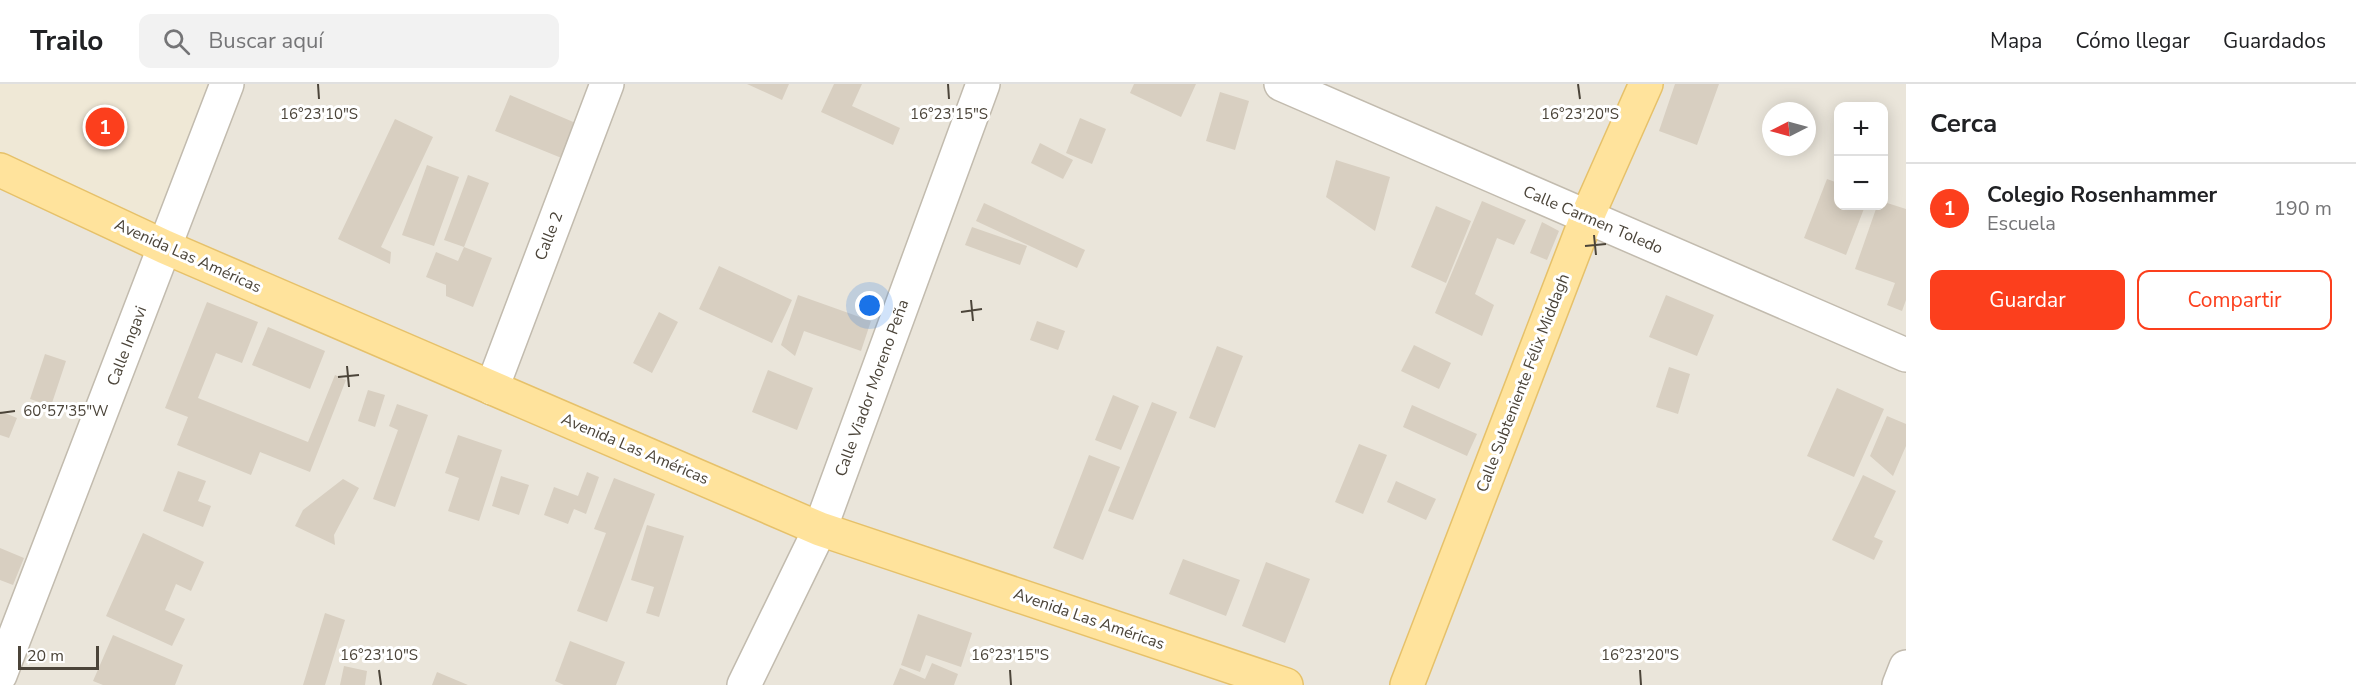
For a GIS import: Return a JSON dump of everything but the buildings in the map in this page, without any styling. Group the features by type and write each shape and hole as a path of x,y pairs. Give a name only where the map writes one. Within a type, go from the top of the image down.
{"main road":[{"name":"Calle Subteniente Félix Middagh","path":"1407,685 1587,217 1646,84"},
{"name":"Avenida Las Américas","path":"0,170 165,247 820,529 1286,685"}],"street":[{"name":"Calle Ingavi","path":"0,675 227,84"},
{"name":"Calle 2","path":"492,388 607,84"},
{"name":"Calle Viador Moreno Peña","path":"744,685 820,529 983,84"},
{"name":"Calle Carmen Toledo","path":"1296,87 1587,217 1906,355"},
{"path":"1899,685 1906,667"}],"shaded area":[{"path":"0,84 1906,84 1906,685 0,685"},
{"path":"0,84 227,84 165,247 0,170"}],"place":[{"name":"Colegio Rosenhammer","path":"105,127"}]}
